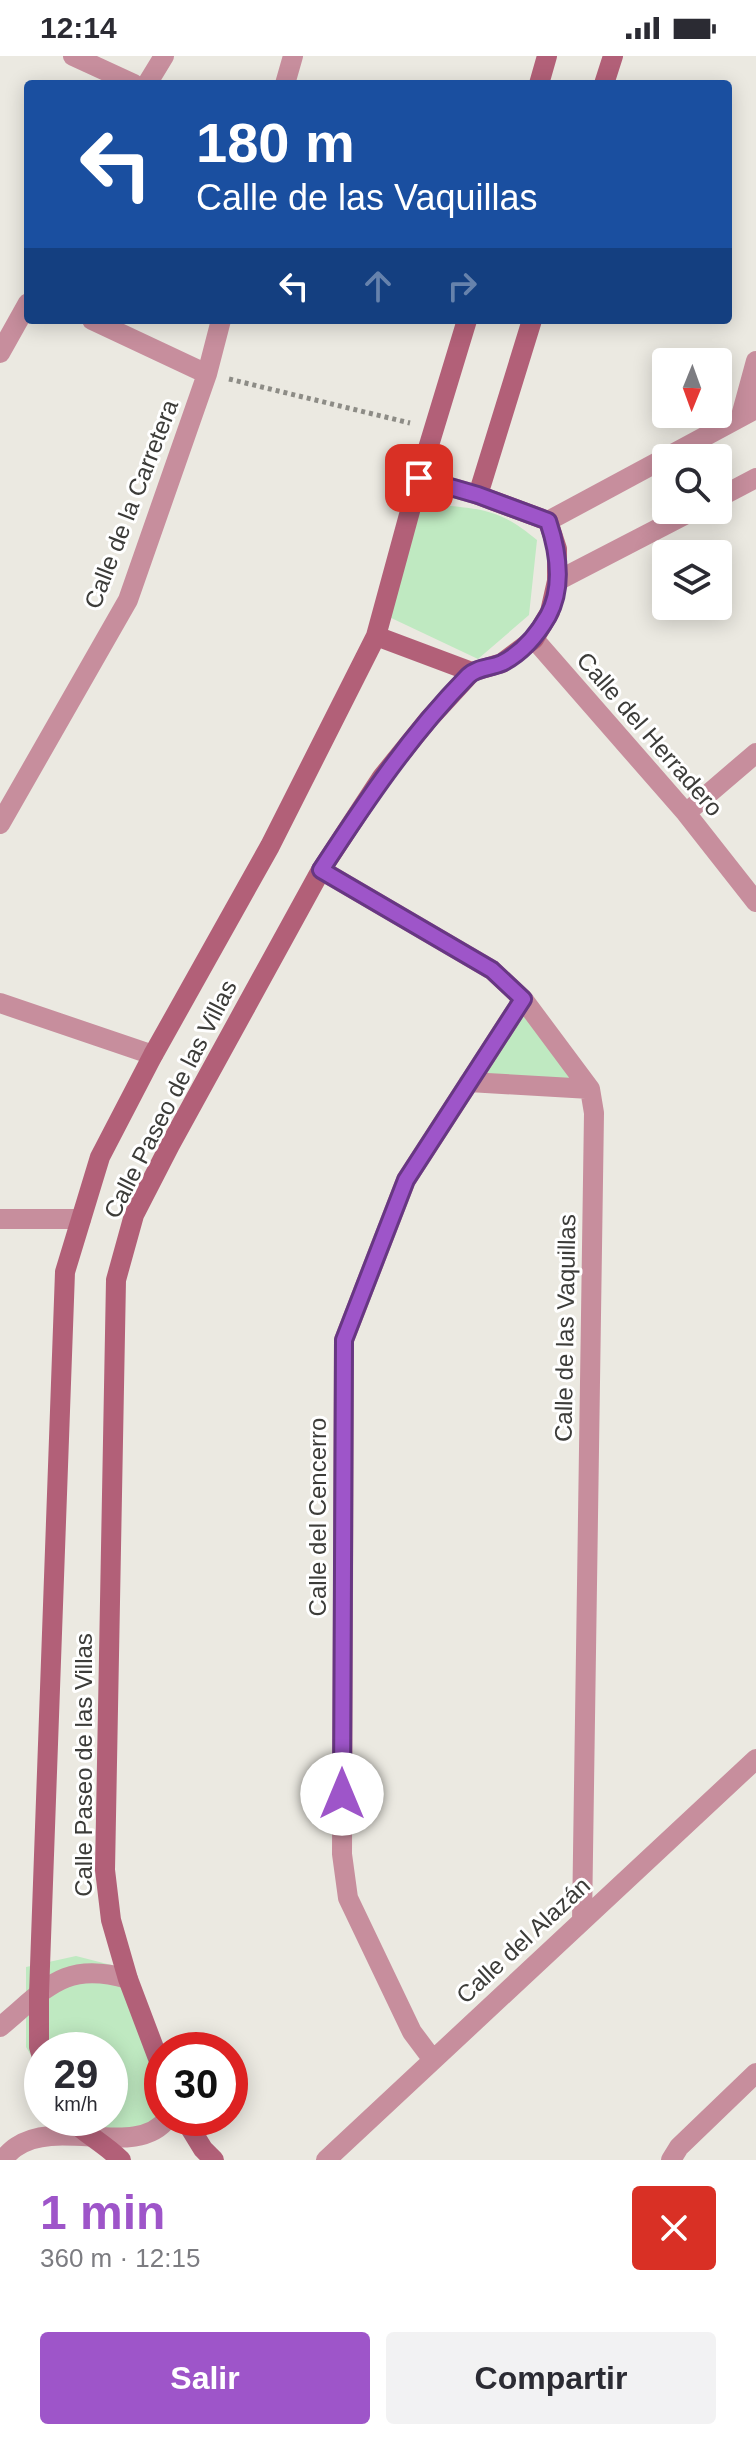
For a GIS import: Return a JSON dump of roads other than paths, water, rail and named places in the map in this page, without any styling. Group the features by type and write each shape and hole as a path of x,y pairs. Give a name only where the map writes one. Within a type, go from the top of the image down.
{"street":[{"path":"73,56 125,80"},
{"path":"149,80 164,56"},
{"path":"286,80 293,56"},
{"path":"540,80 547,56"},
{"path":"605,80 613,56"},
{"path":"0,353 24,310"},
{"path":"101,324 207,374"},
{"name":"Calle de la Carretera","path":"0,824 128,600 207,374 220,324"},
{"name":"Calle Paseo de las Villas","path":"39,2032 65,1272 100,1157 153,1055 270,846 376,636 466,324"},
{"path":"478,495 531,324"},
{"path":"419,478 478,495 548,521 748,412 756,361"},
{"path":"732,491 756,478"},
{"name":"Calle Paseo de las Villas","path":"148,2032 111,1920 105,1870 116,1280 134,1215 321,870 382,777 428,720 472,672 502,663 534,639 550,612 557,581 557,549 548,521"},
{"path":"557,581 667,524"},
{"path":"376,636 472,672"},
{"name":"Calle del Herradero","path":"534,639 686,813 756,902"},
{"path":"686,813 756,753"},
{"path":"321,870 492,970 523,999 590,1089"},
{"name":"Calle del Cencerro","path":"433,2060 412,2032 348,1898 342,1854 344,1340 406,1180 523,999"},
{"path":"0,1003 153,1055"},
{"path":"469,1082 590,1089"},
{"name":"Calle de las Vaquillas","path":"582,1921 594,1113 590,1089"},
{"path":"0,1219 81,1219"},
{"name":"Calle del Alazán","path":"326,2160 756,1759"},
{"path":"0,2027 62,1977 83,1972 104,1972 128,1979"},
{"path":"671,2160 679,2147 756,2073"},
{"path":"91,2136 121,2160"},
{"path":"2,2160 17,2145 42,2139 133,2145 149,2142 156,2136"},
{"path":"195,2136 214,2160"}]}
